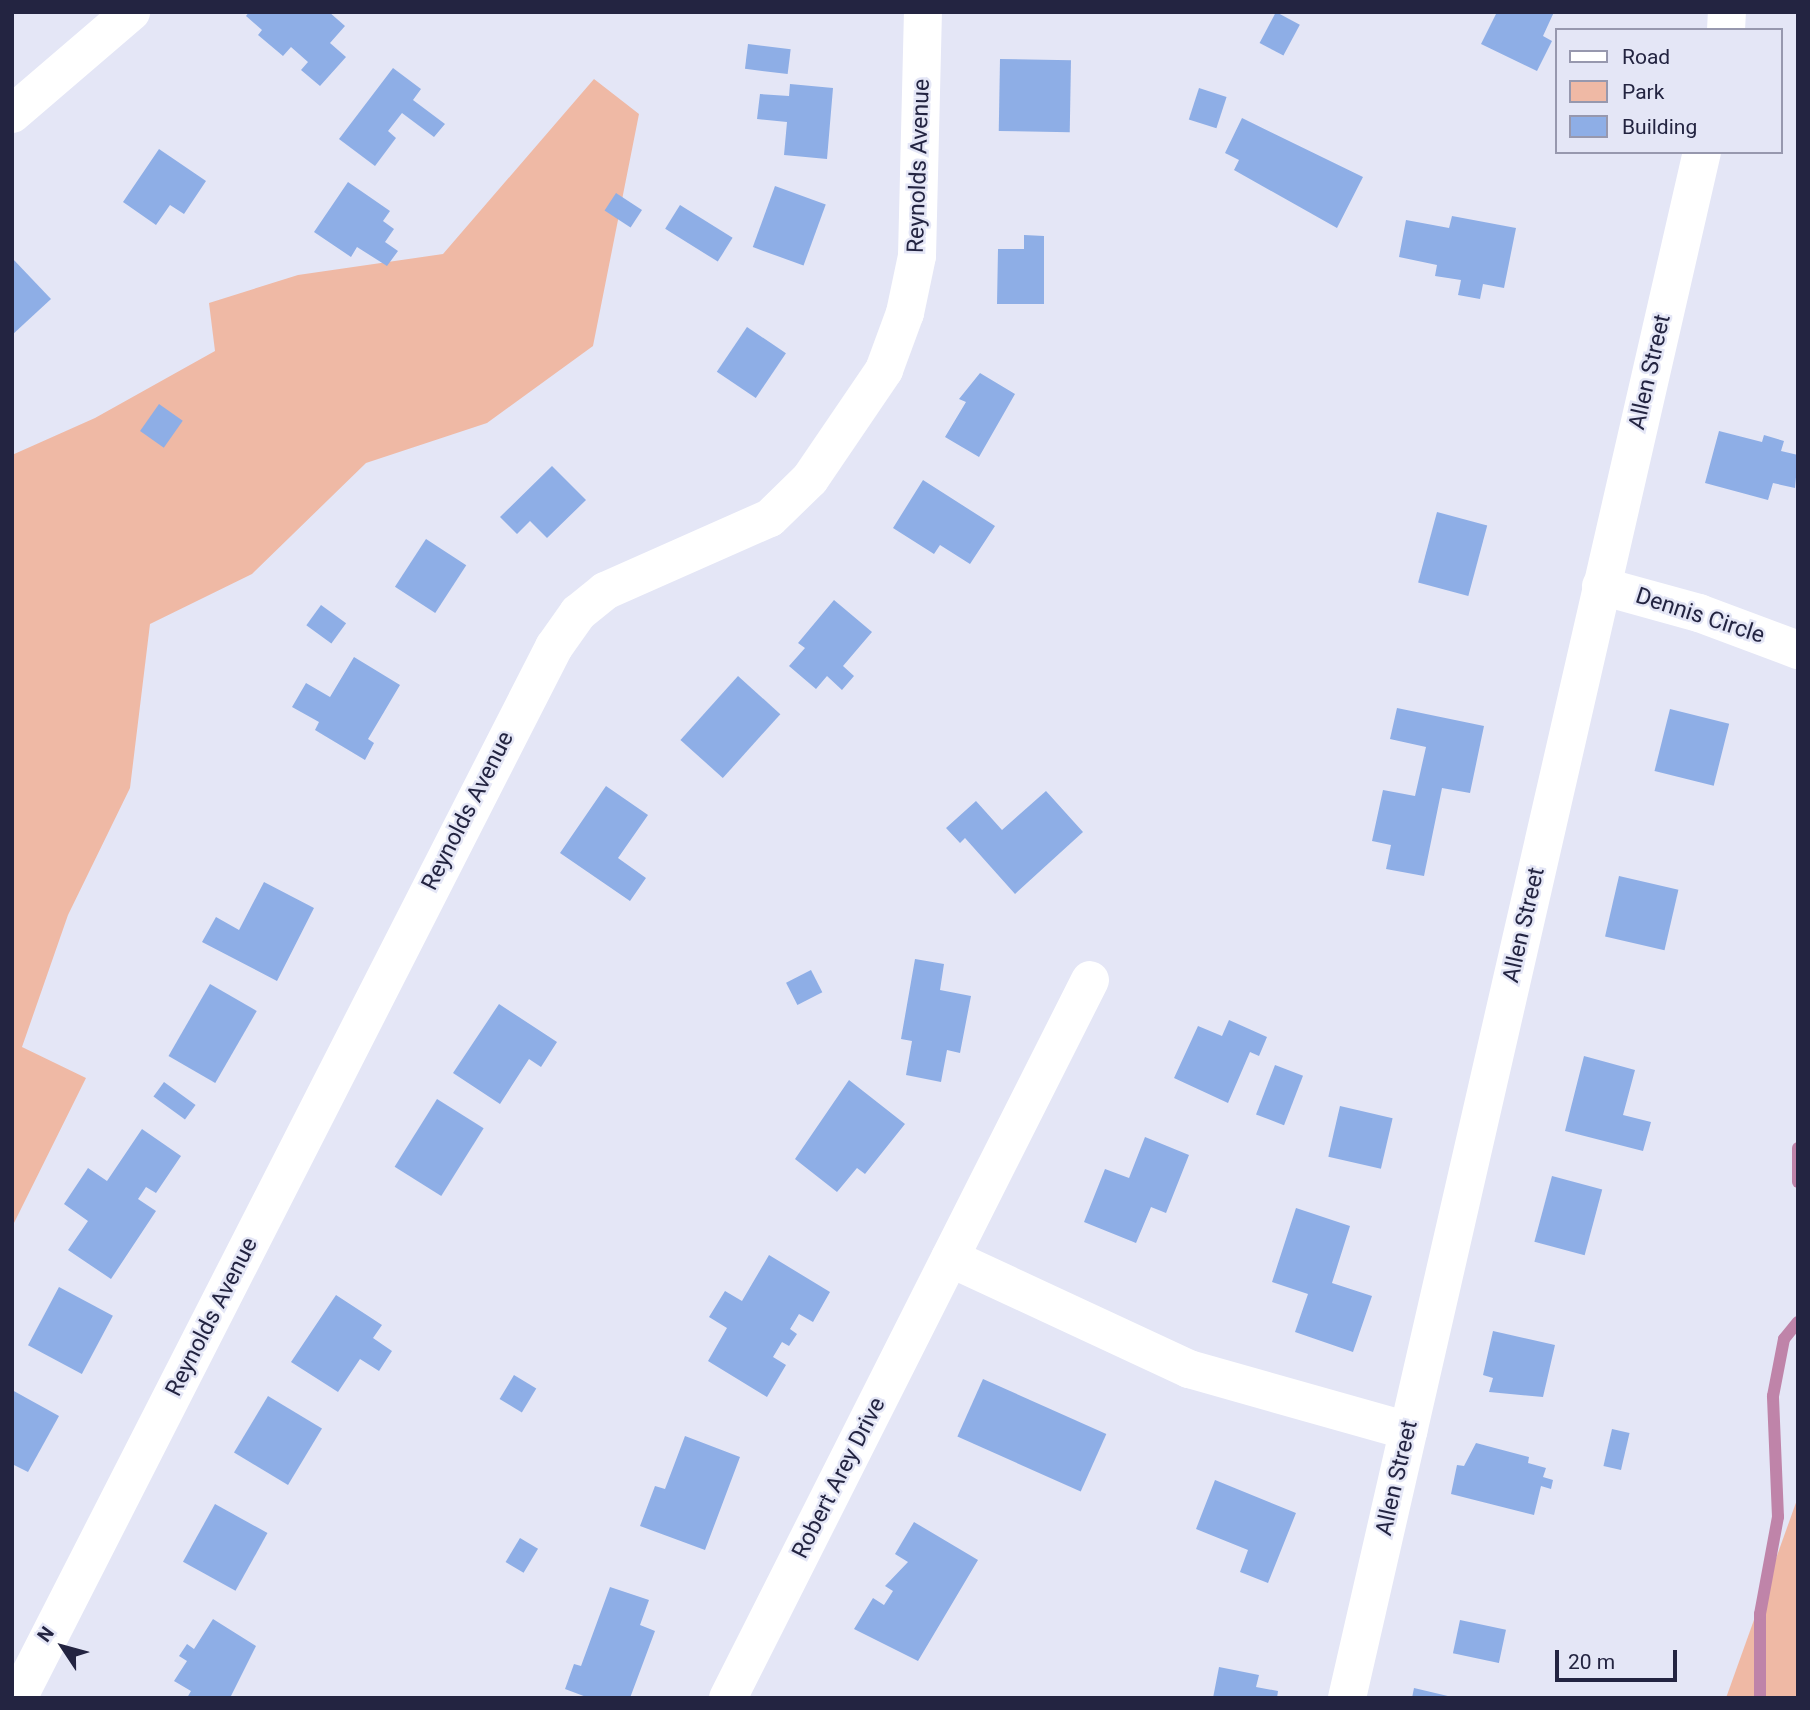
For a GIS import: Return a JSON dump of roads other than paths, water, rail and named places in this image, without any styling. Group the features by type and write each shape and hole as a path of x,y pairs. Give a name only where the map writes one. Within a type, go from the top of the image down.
{"street":[{"path":"12,114 131,12"},
{"name":"Reynolds Avenue","path":"18,1698 554,647 578,614 605,591 722,544 770,518 810,479 884,370 905,313 917,256 923,12"},
{"name":"Allen Street","path":"1347,1698 1702,154"},
{"name":"Dennis Circle","path":"1601,586 1699,613 1798,650"},
{"name":"Robert Arey Drive","path":"728,1698 1090,979"},
{"path":"950,1258 1189,1369 1408,1430"}],"waterway":[{"path":"1798,1148 1798,1182"},
{"path":"1760,1698 1760,1614 1778,1517 1773,1396 1784,1339 1798,1322"}]}
